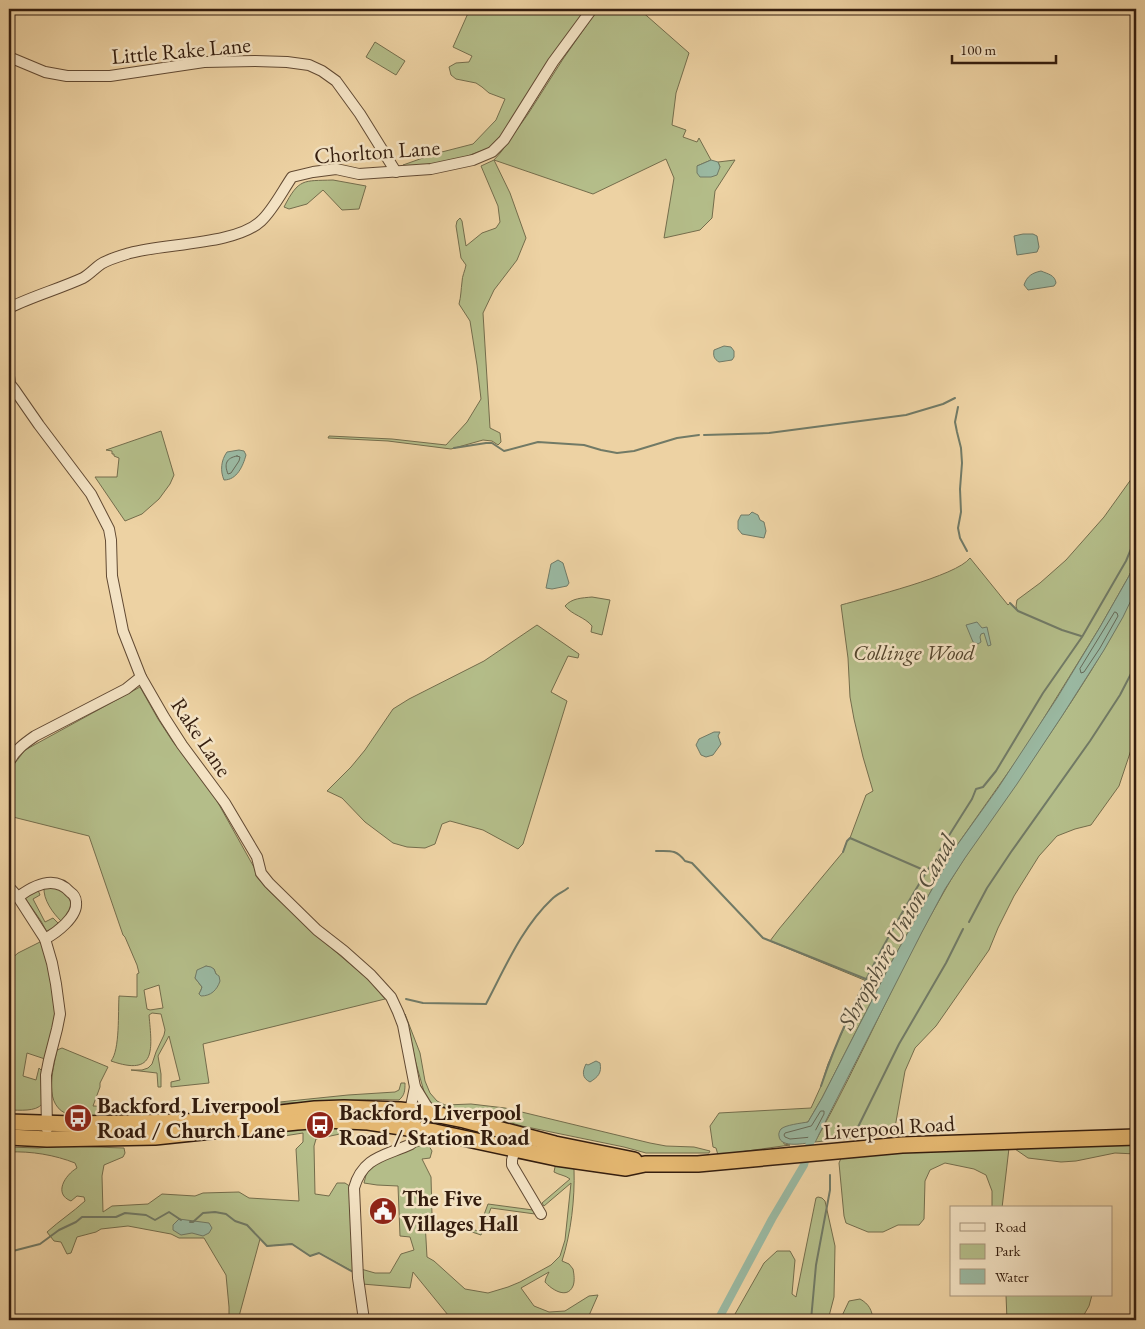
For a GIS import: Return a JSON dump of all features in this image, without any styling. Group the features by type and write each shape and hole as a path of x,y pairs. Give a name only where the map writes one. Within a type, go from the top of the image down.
{"highway":[{"name":"Liverpool Road","path":"9,1122 185,1122 325,1109 410,1111 464,1120 556,1158 626,1168 645,1164 698,1164 902,1145 1136,1137"},
{"name":"Liverpool Road","path":"9,1137 47,1139 155,1137 324,1120 368,1122 518,1142"}],"street":[{"name":"Chorlton Lane","path":"9,308 33,296 85,277 101,264 129,253 230,236 248,230 262,220 292,177 313,172 336,170 359,174 431,169 473,160 492,152 504,140 554,62 592,9"},
{"name":"Little Rake Lane","path":"9,57 45,72 67,76 110,76 204,62 255,61 309,65 322,70 336,81 360,114 396,172"},
{"name":"Rake Lane","path":"9,376 10,384 91,494 109,529 112,576 123,631 141,677 164,717 182,745 225,803 257,857 261,873 269,883 317,930 371,975 391,997 403,1025 415,1087 434,1114"},
{"path":"9,762 22,745 126,689 141,677"},
{"path":"18,897 28,889 49,882 63,884 74,895 76,909 72,916 64,926 45,939"},
{"path":"9,887 18,897 45,939 54,970 60,1014 46,1075 47,1139"},
{"name":"Rake Lane","path":"410,1111 415,1087"},
{"path":"364,1320 358,1278 354,1188 357,1177 374,1159 411,1144 418,1128 410,1111"},
{"path":"401,1126 406,1139 402,1148"},
{"path":"518,1142 512,1165 542,1214"}],"green space":[{"path":"465,9 586,9 503,133 489,148 438,164 412,167 403,165 434,154 473,144 496,120 505,99 489,93 476,83 456,79 451,75 449,67 456,63 469,62 472,56 453,47 469,11"},
{"path":"598,9 639,9 689,53 676,93 672,125 686,130 683,137 697,142 699,138 711,160 697,166 720,167 718,162 735,160 715,191 712,218 700,230 664,238 674,178 666,159 593,194 494,160 528,114"},
{"path":"375,42 405,61 396,75 366,57"},
{"path":"494,160 510,193 526,238 517,260 494,290 483,313 490,428 500,433 501,442 498,445 492,441 483,440 451,449 388,441 328,438 329,436 392,439 446,445 467,422 481,399 470,321 459,304 462,278 466,265 461,258 456,226 460,218 466,246 482,233 496,228 500,222 498,206 481,166"},
{"path":"333,180 366,186 359,209 342,210 323,190 307,204 289,209 284,207 294,191 303,183"},
{"path":"161,431 174,475 159,499 142,514 125,521 95,477 117,477 119,458 112,454 112,451 106,450"},
{"name":"Collinge Wood","path":"1136,463 1136,560 1129,576 1026,747 955,848 892,961 808,1122 781,1129 784,1144 790,1145 718,1155 716,1148 713,1147 710,1126 719,1113 811,1108 856,1001 862,998 869,982 770,941 843,852 866,795 873,791 863,757 850,697 848,658 841,605 930,579 962,565 970,558 1008,605 1010,603 1017,610 1017,600 1066,560 1104,517 1132,478"},
{"path":"1136,590 1136,735 1119,786 1091,825 1057,836 1039,856 1014,896 989,950 936,1026 915,1048 905,1071 894,1133 815,1142 911,952 945,890 965,857 1073,700 1106,646"},
{"path":"592,597 610,600 602,635 591,632 592,626 589,623 565,606 574,600"},
{"path":"537,625 579,654 578,658 568,656 551,692 567,701 523,844 518,849 483,830 450,821 442,824 435,844 425,848 407,847 393,843 365,822 342,798 327,791 365,750 393,709 484,661"},
{"path":"140,687 173,742 208,785 255,869 256,876 268,890 323,941 370,981 385,999 203,1044 209,1083 171,1087 171,1082 180,1080 169,1036 158,1056 161,1087 158,1087 157,1073 131,1070 142,1070 152,1064 165,1030 161,1014 152,1013 149,1015 150,1049 148,1057 144,1062 137,1065 126,1065 111,1061 114,1056 117,1040 119,996 137,997 137,974 139,973 137,965 123,935 89,836 9,816 9,773 25,750","holes":["206,966 214,969 216,974 199,994 202,987 195,978 200,970","159,985 163,1008 147,1009 144,990"]},
{"path":"53,884 73,900 70,914 61,921 45,897 44,887"},
{"path":"38,890 40,895 33,899 45,922 53,918 59,924 49,933 25,898"},
{"path":"42,941 52,985 56,1019 45,1059 27,1053 23,1076 36,1080 39,1068 42,1071 42,1104 32,1109 9,1110 9,1000 11,1000 13,983 9,980 9,961 18,953"},
{"path":"405,1014 420,1053 425,1081 430,1093 437,1101 445,1105 471,1104 505,1108 650,1143 666,1146 694,1147 710,1151 709,1153 646,1153 522,1126 494,1118 483,1112 430,1103 425,1095 415,1060"},
{"path":"62,1048 108,1067 100,1083 93,1106 100,1107 105,1112 125,1112 130,1114 132,1118 104,1119 94,1116 75,1116 61,1111 53,1096 52,1077 57,1050"},
{"path":"401,1083 405,1083 405,1090 399,1100 270,1103 395,1092 399,1090"},
{"path":"296,1125 340,1128 340,1134 316,1139 314,1146 315,1194 329,1196 337,1183 345,1183 351,1187 354,1272 319,1253 310,1256 292,1244 267,1246 260,1239 238,1320 229,1320 226,1275 204,1238 179,1238 171,1234 128,1226 101,1229 77,1237 71,1253 67,1254 61,1242 54,1241 47,1232 85,1201 84,1197 77,1196 71,1201 63,1194 62,1189 65,1180 77,1168 75,1163 43,1154 9,1152 9,1147 124,1148 125,1153 123,1157 104,1165 102,1176 103,1212 112,1206 148,1204 162,1194 195,1196 203,1193 239,1192 249,1198 299,1201 296,1149 303,1142 303,1133 265,1139 263,1130"},
{"path":"1136,1144 1136,1154 1115,1153 1061,1162 1028,1158 1015,1149 1015,1146"},
{"path":"423,1145 429,1146 432,1151 430,1158 422,1159 431,1177 432,1215 425,1222 427,1257 465,1289 488,1293 520,1282 551,1265 560,1256 565,1240 571,1183 544,1206 542,1203 570,1179 554,1172 555,1167 557,1165 574,1169 572,1216 562,1261 569,1264 573,1269 573,1286 570,1290 563,1293 551,1288 545,1282 549,1272 521,1288 534,1306 549,1312 565,1311 589,1296 598,1295 587,1320 457,1320 448,1315 413,1272 410,1288 362,1284 361,1269 375,1273 390,1273 401,1254 414,1250 410,1237 400,1236 398,1186 364,1183 366,1175 370,1169 383,1160 400,1152"},
{"path":"1009,1148 1002,1206 992,1206 992,1191 986,1175 974,1169 945,1163 930,1170 925,1181 924,1219 919,1225 898,1225 883,1232 868,1232 846,1223 839,1163 842,1156"},
{"path":"818,1197 825,1201 835,1246 834,1297 828,1320 735,1320 735,1314 764,1263 777,1251 790,1251 795,1260 792,1294 796,1297 816,1198"},
{"path":"488,1204 533,1210 535,1214 491,1208 481,1235 454,1226 455,1224 478,1231"},
{"path":"1006,1296 1092,1296 1089,1306 1081,1320 1007,1320"},
{"path":"860,1299 870,1308 873,1320 840,1320 849,1301"}],"water":[{"path":"711,160 718,162 720,167 717,175 700,177 697,173 697,166"},
{"path":"1023,234 1037,236 1039,247 1037,252 1017,255 1014,236"},
{"path":"1041,271 1054,278 1056,283 1054,286 1028,290 1024,285 1028,277"},
{"path":"724,346 731,347 734,351 734,357 732,360 719,362 714,357 714,350"},
{"path":"244,451 246,455 241,468 232,478 224,480 222,473 223,458 227,452"},
{"path":"752,512 758,515 760,520 764,522 766,531 764,538 742,534 738,529 738,521 741,515 749,515"},
{"path":"558,560 563,563 569,583 567,586 552,589 546,588 551,564"},
{"path":"1136,560 1136,590 1123,617 1062,716 945,889 815,1142 784,1143 780,1140 779,1132 790,1125 808,1122 892,961 955,848 998,788 1057,698 1100,627"},
{"path":"977,622 982,628 987,627 991,645 988,646 984,633 980,637 981,642 978,644 973,642 966,625"},
{"path":"714,732 720,732 718,736 721,744 713,755 706,757 701,755 696,745 699,739"},
{"path":"206,966 214,969 220,981 213,992 201,996 199,994 202,987 195,978 197,970"},
{"path":"596,1061 600,1063 600,1072 590,1082 584,1077 584,1070 586,1064 588,1065"},
{"path":"179,1219 209,1223 212,1228 209,1233 203,1236 192,1233 181,1235 173,1230 173,1225"}],"waterway":[{"path":"704,435 769,433 906,415 943,404 955,398"},
{"path":"958,407 955,422 961,448 962,463 961,512 958,528 960,538 967,551"},
{"path":"454,448 492,443 504,451 538,442 584,445 617,453 634,451 677,438 699,435"},
{"path":"821,1086 837,1043 861,989 906,906 972,799 976,789 983,787 996,771 1043,693 1082,637 1126,561 1136,537"},
{"path":"1010,603 1018,611 1081,636"},
{"path":"969,922 987,888 1120,695 1136,664"},
{"path":"843,852 850,838 926,871"},
{"path":"656,851 679,854 685,861 692,863 763,938 866,979"},
{"path":"406,999 423,1003 486,1004 515,948 532,922 552,899 568,888"},
{"path":"858,1127 899,1044 946,963 963,929"},
{"name":"Shropshire Union Canal","path":"718,1320 772,1219 804,1165 814,1134"},
{"path":"811,1320 816,1265 830,1190 830,1175"},
{"path":"9,1252 40,1244 59,1230 82,1217 116,1217 125,1213 146,1215 155,1220 169,1212 181,1220"},
{"path":"190,1222 193,1222 203,1213 215,1212 226,1214 235,1221 247,1225 267,1246 292,1244 310,1256 319,1253 353,1272"}],"place":[{"name":"Backford, Liverpool Road / Church Lane","path":"78,1118"},
{"name":"Backford, Liverpool Road / Station Road","path":"320,1125"},
{"name":"The Five Villages Hall","path":"383,1211"}]}
